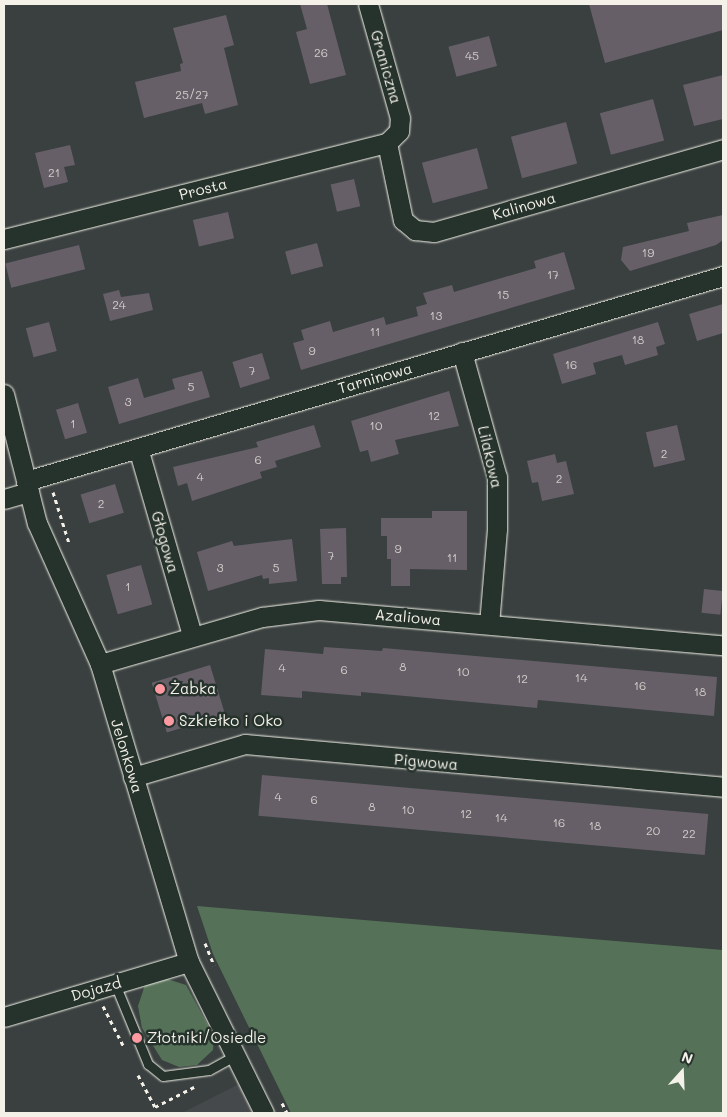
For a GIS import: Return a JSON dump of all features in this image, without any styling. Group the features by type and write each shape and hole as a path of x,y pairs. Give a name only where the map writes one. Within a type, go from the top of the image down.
{"street":[{"name":"Graniczna","path":"368,4 400,118 393,137"},
{"name":"Kalinowa","path":"393,137 403,220 415,230 434,232 723,149"},
{"name":"Prosta","path":"4,239 393,137"},
{"name":"Tarninowa","path":"4,500 28,487 138,448 723,276"},
{"name":"Lilakowa","path":"462,352 497,477 497,529 489,624"},
{"name":"Jelonkowa","path":"4,394 42,536 100,664 189,962 234,1056 264,1113"},
{"name":"Głogowa","path":"138,448 192,635"},
{"name":"Azaliowa","path":"100,664 192,635 262,617 319,610 723,645"},
{"name":"Pigwowa","path":"133,777 245,744 723,787"},
{"name":"Dojazd","path":"4,1017 189,962"}],"lane":[{"path":"115,984 148,1064 163,1076 209,1070 234,1056"}],"path":[{"path":"202,934 216,970"},
{"path":"279,1098 287,1113"}],"shaded area":[{"path":"239,1084 254,1113 182,1113"}],"green space":[{"path":"197,906 723,950 723,1113 291,1113 213,954"},
{"path":"161,977 186,985 214,1036 213,1050 197,1065 179,1067 162,1060 142,1028 138,1006 145,985"}],"building":[{"path":"300,4 327,4 346,75 310,84 296,32 307,29"},
{"path":"589,4 723,4 723,30 605,63"},
{"path":"226,15 234,45 224,48 238,105 205,114 202,103 144,118 135,82 181,71 180,64 183,63 173,28"},
{"path":"489,36 497,66 456,77 448,47"},
{"path":"723,75 723,119 694,126 683,85"},
{"path":"653,99 664,141 611,155 600,113"},
{"path":"566,122 577,164 522,178 511,137"},
{"path":"70,145 75,165 64,167 68,182 44,188 35,153"},
{"path":"477,148 488,189 433,203 422,163"},
{"path":"354,179 360,206 337,212 331,184"},
{"path":"228,212 234,238 199,246 193,220"},
{"path":"723,215 723,240 716,245 630,271 621,260 623,247 689,231 687,223"},
{"path":"317,243 323,266 291,275 285,252"},
{"path":"79,245 85,269 11,288 5,263"},
{"path":"564,252 575,289 301,370 293,343 304,340 301,330 330,321 333,332 384,317 386,325 418,316 416,307 427,304 423,293 452,285 454,292 536,268 534,261"},
{"path":"119,290 121,297 149,293 153,310 110,321 103,294"},
{"path":"723,304 723,333 697,341 689,314"},
{"path":"49,322 57,351 34,357 26,328"},
{"path":"658,322 665,344 656,347 658,355 625,365 622,355 593,363 596,374 562,384 553,354"},
{"path":"262,353 270,379 240,388 232,362"},
{"path":"202,371 210,397 119,424 108,387 138,378 144,398 175,389 172,379"},
{"path":"449,391 459,426 395,440 399,454 371,462 368,450 360,452 351,421"},
{"path":"78,403 87,433 65,439 56,410"},
{"path":"314,425 321,447 275,461 277,467 260,472 262,478 192,501 187,483 178,486 173,467 258,447 256,442"},
{"path":"677,425 685,460 654,467 646,432"},
{"path":"555,454 557,463 566,461 574,494 542,501 538,482 532,483 527,461"},
{"path":"115,484 124,513 89,523 81,495"},
{"path":"432,511 467,511 467,570 410,569 410,586 391,586 391,559 387,559 387,536 381,536 381,518 432,518"},
{"path":"346,528 347,577 341,577 341,584 322,584 320,529"},
{"path":"292,539 297,581 269,584 269,578 263,579 262,575 208,591 197,552 232,541 234,546"},
{"path":"141,565 152,604 118,614 106,575"},
{"path":"704,589 723,591 720,615 701,613"},
{"path":"324,647 382,651 383,648 717,677 714,716 538,700 537,708 361,692 361,696 302,691 302,698 261,695 265,649 323,654"},
{"path":"210,665 225,715 167,733 152,683"},
{"path":"262,775 708,814 705,855 258,816"}],"place":[{"name":"Żabka","path":"160,689"},
{"name":"Szkiełko i Oko","path":"169,721"},
{"name":"Złotniki/Osiedle","path":"137,1038"}]}
